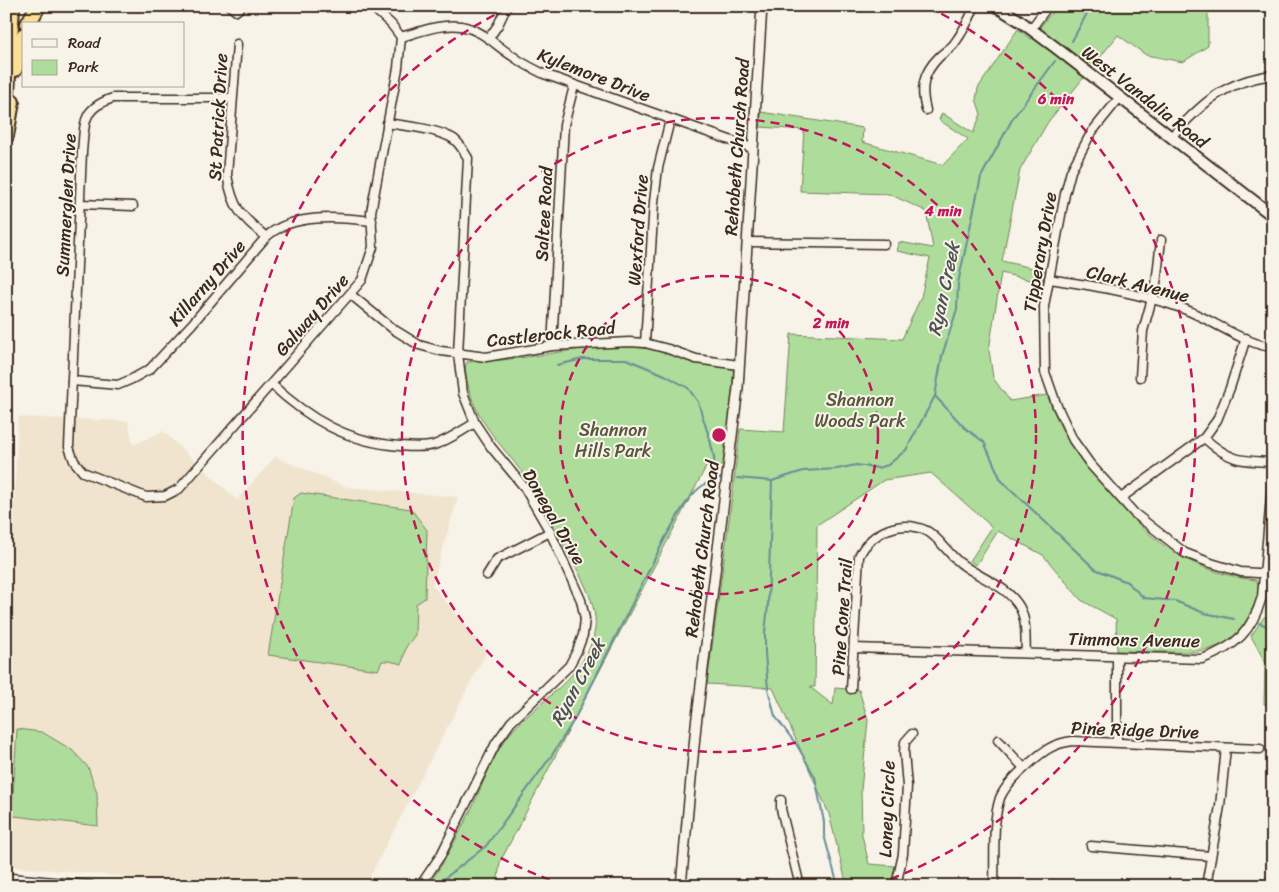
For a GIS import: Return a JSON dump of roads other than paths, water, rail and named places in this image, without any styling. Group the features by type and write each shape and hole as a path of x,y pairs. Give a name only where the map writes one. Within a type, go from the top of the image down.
{"highway":[{"path":"6,111 12,6"},
{"path":"29,22 38,6"},
{"path":"6,136 16,60 22,40"}],"main road":[{"name":"West Vandalia Road","path":"996,6 1031,29 1273,216"}],"street":[{"path":"230,6 236,11 242,6"},
{"path":"370,6 391,24 401,37"},
{"path":"489,38 507,6"},
{"name":"Rehobeth Church Road","path":"681,886 696,725 738,388 762,6"},
{"path":"926,110 922,96 922,84 931,66 952,46 967,26 976,6"},
{"path":"1031,29 1048,6"},
{"name":"Kylemore Drive","path":"401,37 443,27 460,26 476,31 489,38 514,57 544,74 752,148"},
{"name":"Galway Drive","path":"69,447 74,461 83,472 146,497 165,496 179,489 362,280 373,247 371,212 398,68 401,37"},
{"name":"St Patrick Drive","path":"237,44 227,176 230,195 243,218 266,237"},
{"path":"1171,137 1196,109 1214,95 1242,81 1273,75"},
{"name":"Saltee Road","path":"552,346 564,125 574,86"},
{"name":"Tipperary Drive","path":"1120,97 1091,133 1080,150 1071,171 1044,306 1045,372 1057,406 1073,440 1090,464 1134,513 1185,553 1241,572 1269,574"},
{"name":"Summerglen Drive","path":"69,447 82,152 84,130 89,111 99,103 113,98 232,98"},
{"name":"Wexford Drive","path":"645,343 654,202 658,168 670,120"},
{"name":"Donegal Drive","path":"387,123 451,137 468,158 458,354 463,393 475,423 491,447 524,487 550,532 581,600 585,619 583,635 569,666 511,722 496,743 441,855 420,886"},
{"path":"80,204 133,206"},
{"name":"Killarny Drive","path":"72,381 118,384 150,369 275,229 292,222 327,218 372,221"},
{"path":"1140,377 1143,331 1159,266 1162,240"},
{"path":"747,242 884,244"},
{"name":"Clark Avenue","path":"1049,279 1125,292 1185,309 1246,338 1273,347"},
{"name":"Castlerock Road","path":"350,294 393,329 419,345 441,351 486,357 552,346 612,342 645,343 696,359 739,365"},
{"path":"1120,498 1204,438 1218,420 1246,338"},
{"path":"271,384 294,405 320,422 347,435 384,445 415,448 432,445 449,439 475,423"},
{"path":"1204,438 1230,458 1273,462"},
{"name":"Timmons Avenue","path":"854,648 1202,659 1220,652 1239,640 1249,627 1257,613 1269,574 1273,475"},
{"name":"Pine Cone Trail","path":"851,688 859,556 865,544 877,534 900,526 914,526 928,531 961,564 999,585 1010,596 1020,608 1025,623 1026,653"},
{"path":"487,575 496,559 550,532"},
{"path":"1117,742 1118,657"},
{"name":"Loney Circle","path":"896,886 904,848 907,786 905,742 912,734"},
{"path":"998,740 1024,768"},
{"name":"Pine Ridge Drive","path":"994,886 996,816 1000,798 1007,786 1024,768 1053,745 1073,741 1260,749"},
{"path":"1206,886 1220,806 1226,748"},
{"path":"781,800 781,809 800,886"},
{"path":"1091,846 1210,856"},
{"path":"6,878 91,886"}],"waterway":[{"name":"Ryan Creek","path":"1072,41 1091,6"},
{"name":"Ryan Creek","path":"737,478 772,481 803,471 837,469 856,465 878,468 888,465 906,450 935,396 942,356 957,309 958,283 981,177 1013,118 1055,61"},
{"path":"557,365 583,359 626,359 665,375 688,388 698,402 710,440 714,457 715,479"},
{"path":"935,396 965,428 984,442 1001,480 1095,569 1127,582 1144,598 1175,601 1204,613 1234,619"},
{"name":"Ryan Creek","path":"435,886 486,846 552,755 574,720 665,538 687,501 707,483 720,478"},
{"path":"772,481 768,606 765,632 768,689 775,716 798,747 815,777 824,822 824,835 838,886"},
{"path":"1259,623 1273,628"}],"park label":[{"name":"Shannon Woods Park","path":"860,410"},
{"name":"Shannon Hills Park","path":"613,440"}]}
